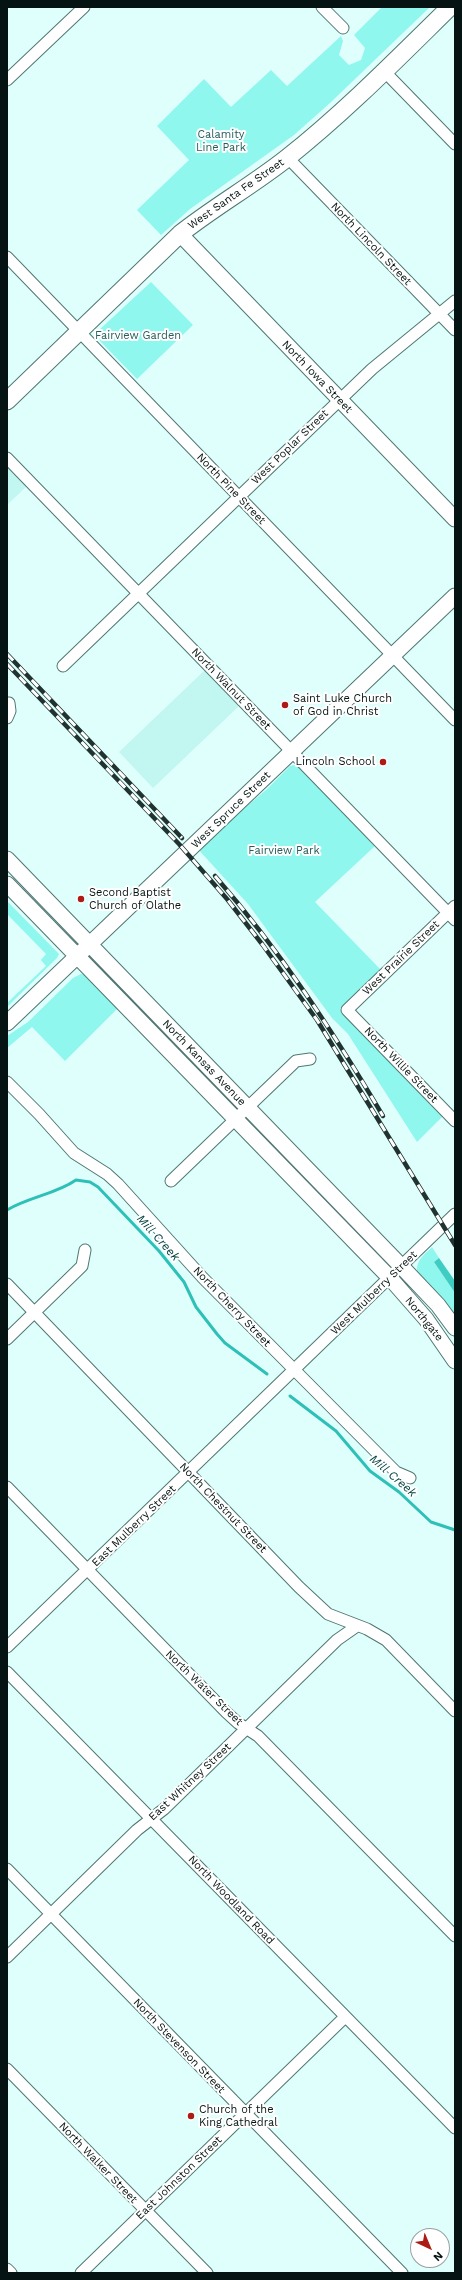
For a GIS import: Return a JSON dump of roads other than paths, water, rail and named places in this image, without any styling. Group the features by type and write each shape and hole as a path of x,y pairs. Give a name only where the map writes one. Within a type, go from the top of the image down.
{"main road":[{"name":"West Santa Fe Street","path":"7,401 180,234 207,212 288,158 334,119 450,7"},
{"name":"North Iowa Street","path":"180,234 455,519"},
{"name":"West Spruce Street","path":"7,1023 455,596"},
{"name":"North Kansas Avenue","path":"7,859 402,1266"},
{"name":"North Kansas Avenue","path":"7,884 390,1278"},
{"name":"Northgate","path":"402,1266 438,1305 455,1328"},
{"name":"Northgate","path":"390,1278 426,1319 455,1361"}],"street":[{"path":"7,80 84,7"},
{"path":"322,7 343,28"},
{"path":"384,71 455,144"},
{"name":"North Lincoln Street","path":"288,158 455,330"},
{"name":"North Pine Street","path":"7,257 455,720"},
{"name":"West Poplar Street","path":"63,666 393,350 455,301"},
{"name":"North Walnut Street","path":"7,458 292,752 453,913"},
{"path":"7,718 10,711 9,703"},
{"name":"West Prairie Street","path":"347,1010 453,913"},
{"name":"North Willie Street","path":"347,1010 455,1121"},
{"path":"172,1181 296,1061 310,1059"},
{"name":"North Cherry Street","path":"7,1082 39,1114 74,1153 107,1174 118,1184 203,1278 396,1472 410,1478"},
{"name":"West Mulberry Street","path":"294,1371 455,1214"},
{"path":"7,1339 82,1266 85,1250"},
{"name":"North Chestnut Street","path":"7,1284 328,1614 386,1640 455,1711"},
{"name":"East Mulberry Street","path":"7,1647 294,1371"},
{"name":"North Water Street","path":"7,1487 226,1712 258,1736 455,1936"},
{"name":"East Whitney Street","path":"7,1956 137,1830 164,1809 337,1640 357,1626"},
{"name":"North Woodland Road","path":"7,1672 455,2128"},
{"name":"North Stevenson Street","path":"7,1869 402,2273"},
{"name":"East Johnston Street","path":"81,2273 345,2017"},
{"name":"North Walker Street","path":"7,2069 207,2273"},
{"path":"7,2269 11,2273"}],"waterway":[{"name":"Mill Creek","path":"7,1210 60,1189 76,1180 90,1182 98,1187 159,1251 184,1282 196,1307 225,1343 267,1374"},
{"name":"Mill Creek","path":"290,1396 336,1431 370,1471 399,1492 431,1522 455,1530"}],"railway":[{"path":"7,654 182,838"},
{"path":"7,664 179,844 227,899 262,944 317,1020 455,1245"},
{"path":"215,876 262,933 305,992 345,1053 383,1116"}],"place":[{"name":"Saint Luke Church of God in Christ","path":"285,705"},
{"name":"Lincoln School","path":"383,762"},
{"name":"Second Baptist Church of Olathe","path":"81,899"},
{"name":"Church of the King Cathedral","path":"191,2116"}],"park label":[{"name":"Calamity Line Park","path":"221,141"},
{"name":"Fairview Garden","path":"138,336"},
{"name":"Fairview Park","path":"284,851"}]}
